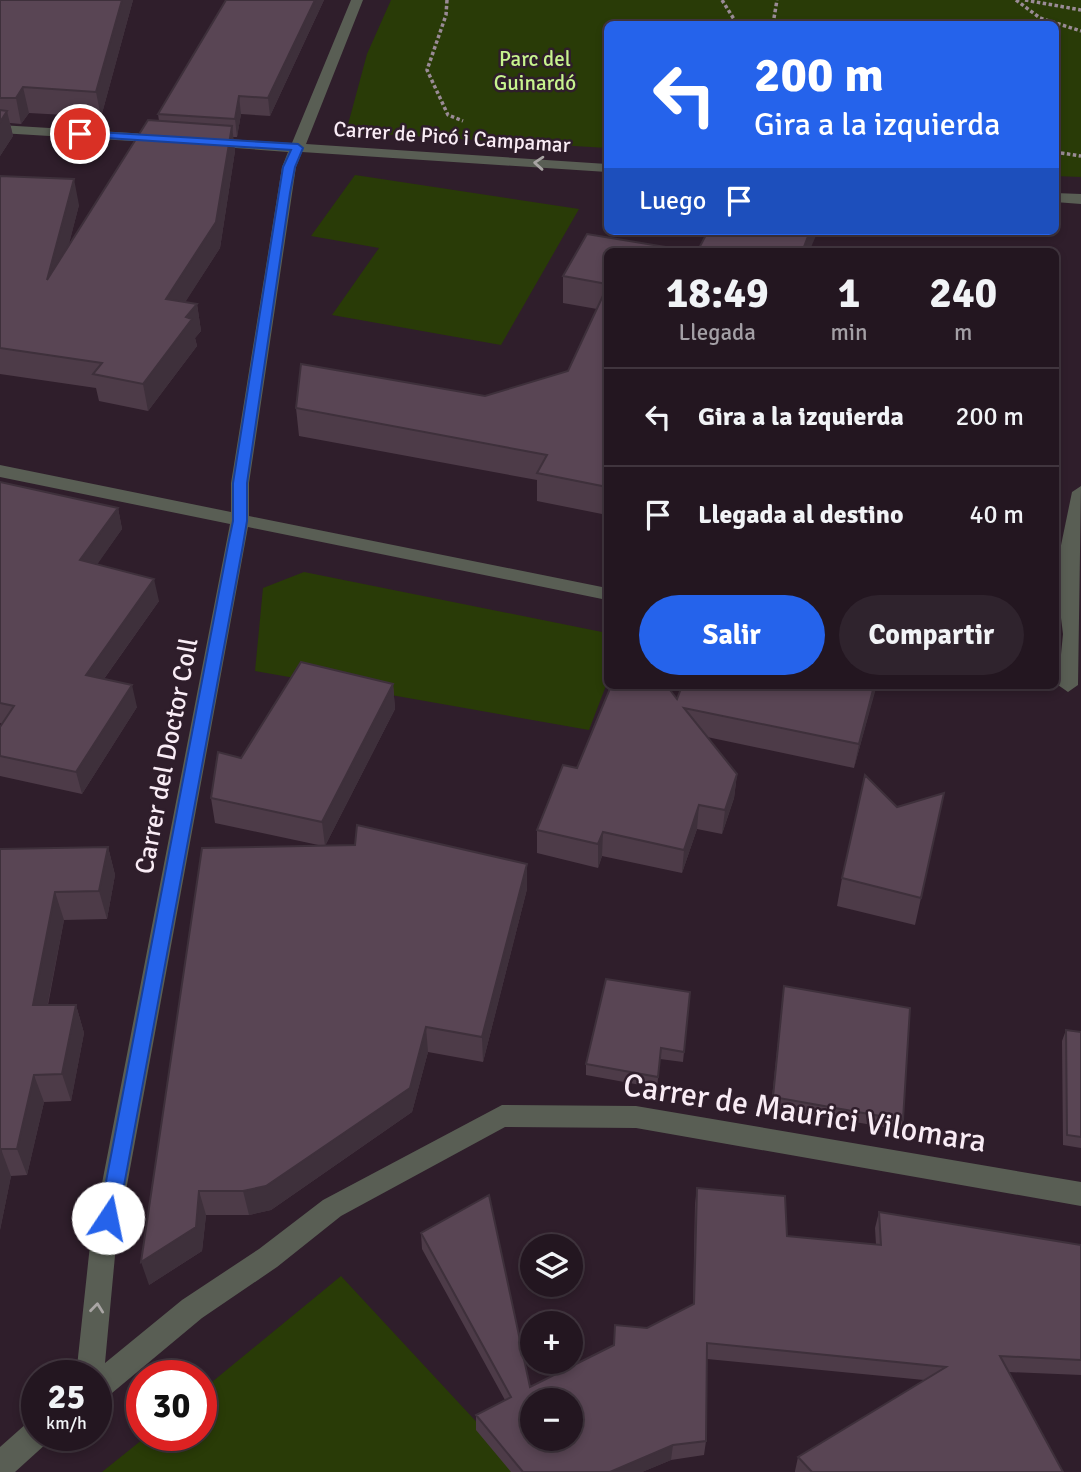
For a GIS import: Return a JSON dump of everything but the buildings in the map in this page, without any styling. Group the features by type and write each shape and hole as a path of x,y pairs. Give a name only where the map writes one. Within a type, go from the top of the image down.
{"street":[{"name":"Carrer del Doctor Coll","path":"92,1360 103,1245 240,521 240,483 287,181 357,0"},
{"name":"Carrer de Picó i Campamar","path":"0,129 604,168"},
{"path":"1059,197 1081,199"},
{"path":"0,471 604,593"},
{"path":"1068,685 1073,634 1068,594 1069,555 1081,492"},
{"name":"Carrer de Maurici Vilomara","path":"112,1375 192,1309 268,1258 332,1208 502,1116 636,1117 1081,1194"},
{"path":"0,1466 21,1447"}],"path":[{"path":"447,0 446,15 427,70 448,115 471,123"},
{"path":"722,0 735,21"},
{"path":"774,21 777,0"},
{"path":"1016,0 1040,18 1049,21"},
{"path":"1025,0 1081,10"},
{"path":"1059,24 1081,31"},
{"path":"1059,27 1065,26"},
{"path":"1059,153 1081,156"}],"green space":[{"name":"Parc del Guinardó","path":"391,0 1081,0 1081,177 1059,176 1059,21 604,21 604,148 346,132 367,54"},
{"path":"355,175 579,209 501,345 332,315 379,248 311,236"},
{"path":"304,572 604,632 605,689 589,730 255,671 263,588"},
{"path":"341,1276 523,1472 102,1472 128,1451 217,1451 217,1378"}],"route":[{"path":"80,134 298,148 289,167 240,483 240,521 108,1218"}]}
